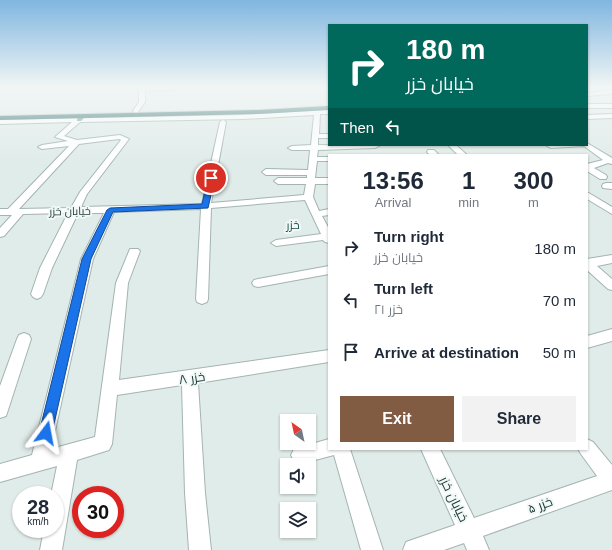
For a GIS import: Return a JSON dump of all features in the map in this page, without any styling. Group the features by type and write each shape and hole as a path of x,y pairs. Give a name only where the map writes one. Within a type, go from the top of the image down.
{"highway":[{"path":"0,114 15,114"},
{"path":"315,116 319,114"},
{"path":"0,118 81,118"}],"street":[{"path":"0,122 81,118 315,116 323,114"},
{"path":"276,244 327,234 308,197 313,159 315,116"},
{"path":"589,117 612,116"},
{"path":"589,117 605,123"},
{"path":"76,143 72,140 59,137 81,118"},
{"path":"202,299 206,206 223,122"},
{"path":"314,136 328,136"},
{"path":"37,294 46,268 76,211 83,194 125,138 120,137 42,147"},
{"path":"0,234 10,212 76,143"},
{"path":"292,148 375,146"},
{"path":"453,146 461,154"},
{"path":"588,146 611,161"},
{"path":"313,159 328,159"},
{"path":"588,166 611,161"},
{"path":"588,167 603,177"},
{"path":"266,172 328,181"},
{"path":"278,181 311,178"},
{"path":"588,196 612,211"},
{"name":"خیابان خزر","path":"10,212 206,206 308,197"},
{"path":"39,462 87,259 110,210"},
{"path":"316,214 328,212"},
{"path":"0,473 103,444 122,283 134,251"},
{"path":"588,264 612,259"},
{"path":"588,265 612,286"},
{"path":"258,283 328,270"},
{"path":"588,342 612,335"},
{"path":"0,410 24,339"},
{"name":"خزر ۸","path":"110,389 328,356"},
{"path":"190,378 195,493 200,550"},
{"path":"300,455 328,448"},
{"path":"588,449 612,480"},
{"path":"340,450 372,550"},
{"name":"خیابان خزر","path":"430,450 478,550"},
{"path":"51,550 69,454"},
{"name":"خزر ۵","path":"414,550 612,480"}],"district":[{"name":"خزر","path":"293,225"}],"route":[{"path":"46,433 87,259 110,210 206,206 211,178"}]}
